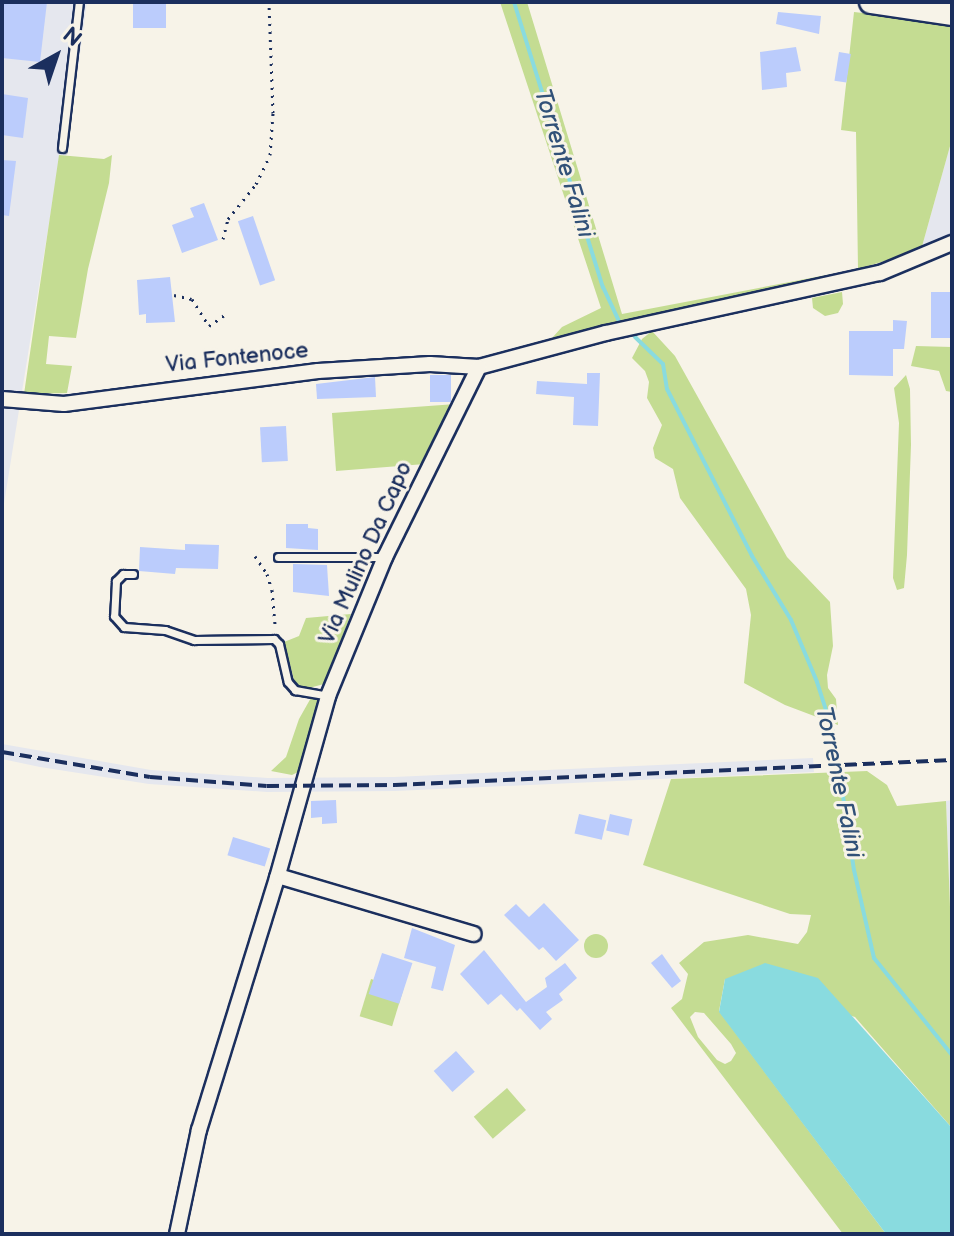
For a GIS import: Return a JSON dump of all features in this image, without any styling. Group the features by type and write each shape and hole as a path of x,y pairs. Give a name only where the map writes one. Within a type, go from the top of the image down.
{"main road":[{"path":"871,2 952,14"}],"street":[{"path":"479,367 606,333 880,273 952,242"},
{"name":"Via Fontenoce","path":"2,399 47,405 318,371 430,364 479,367"},
{"name":"Via Mulino Da Capo","path":"177,1234 199,1130 278,876 328,696 385,557 479,367"},
{"path":"278,876 474,934"}],"lane":[{"path":"62,148 79,2"},
{"path":"278,557 385,557"},
{"path":"133,574 123,574 116,581 114,616 124,627 165,630 194,640 268,638 279,644 288,682 295,690 328,696"}],"path":[{"path":"223,239 228,219 256,184 270,155 273,113 269,2"},
{"path":"174,295 192,299 209,326 225,315"},
{"path":"255,556 267,574 272,590 279,644"}],"shaded area":[{"path":"2,2 87,2 66,156 60,155 2,516"},
{"path":"952,139 952,236 921,250"},
{"path":"2,744 151,770 268,778 394,777 813,758 814,772 395,791 267,792 149,784 40,767 2,759"},
{"path":"952,800 952,960 946,801"}],"green space":[{"path":"500,2 527,2 622,314 858,269 552,338 562,327 601,308"},
{"path":"854,12 952,23 952,139 921,250 858,269 856,132 841,130"},
{"path":"59,155 104,159 112,155 109,183 88,269 76,338 49,336 46,364 72,366 67,393 24,394"},
{"path":"842,292 843,304 838,313 825,316 813,308 812,298"},
{"path":"652,331 675,356 787,557 830,602 833,646 827,675 828,688 836,699 838,725 785,705 744,683 751,615 746,589 680,498 673,469 655,458 653,448 662,425 647,398 649,382 645,371 632,358 642,339"},
{"path":"916,346 952,347 952,392 946,391 939,371 911,366"},
{"path":"906,375 910,389 911,445 907,555 904,588 897,590 893,578 899,423 894,388"},
{"path":"456,404 425,464 336,471 332,413"},
{"path":"351,614 324,684 309,688 299,686 294,680 284,642 299,636 306,618"},
{"path":"312,696 320,697 298,772 292,775 271,771 286,757 299,719"},
{"path":"867,771 887,785 897,806 946,801 952,960 952,1128 855,1017 725,979 719,1011 886,1234 843,1234 671,1008 682,999 688,974 679,963 704,942 748,935 798,944 807,932 811,915 790,914 643,865 671,779","holes":["695,1012 704,1013 736,1053 725,1064 717,1060 698,1037 690,1017"]},
{"path":"596,934 607,941 608,946 601,957 596,958 585,951 584,946 591,935"},
{"path":"371,979 404,989 392,1026 360,1016"},
{"path":"507,1088 526,1110 493,1139 474,1117"}],"water":[{"path":"765,963 818,978 952,1128 952,1234 886,1234 719,1012 725,979"}],"building":[{"path":"2,2 47,2 40,62 2,58"},
{"path":"133,4 166,4 166,28 133,28"},
{"path":"778,12 821,16 819,34 776,24"},
{"path":"796,47 801,71 786,73 787,87 762,90 760,52"},
{"path":"839,52 851,54 846,83 834,81"},
{"path":"2,94 28,98 23,138 2,135"},
{"path":"2,160 16,161 9,216 2,215"},
{"path":"204,203 218,240 182,253 172,225 194,217 190,208"},
{"path":"253,216 275,280 260,286 238,221"},
{"path":"170,277 175,322 146,323 146,314 139,315 137,280"},
{"path":"931,292 952,292 952,338 931,338"},
{"path":"893,320 907,321 904,349 893,349 893,376 849,375 849,331 893,331"},
{"path":"587,373 600,373 598,426 573,425 574,397 536,394 537,381 587,384"},
{"path":"430,375 451,375 451,402 430,402"},
{"path":"375,377 376,397 317,399 316,384"},
{"path":"286,426 288,461 262,462 260,427"},
{"path":"286,524 308,524 308,528 318,529 318,550 286,548"},
{"path":"185,544 219,545 218,569 176,568 175,574 139,571 140,547 185,550"},
{"path":"293,564 327,565 329,596 293,592"},
{"path":"336,800 337,823 322,824 322,817 311,818 311,801"},
{"path":"579,814 606,820 602,840 575,833"},
{"path":"610,814 632,819 629,836 606,831"},
{"path":"233,837 270,848 265,867 227,855"},
{"path":"544,903 579,940 556,961 543,947 539,950 504,915 516,904 529,917"},
{"path":"412,928 455,945 443,991 431,988 436,967 404,958"},
{"path":"484,950 526,1002 547,987 545,978 565,963 577,978 559,994 563,1000 546,1012 552,1019 540,1030 520,1008 517,1011 501,994 488,1005 460,974"},
{"path":"382,953 412,963 399,1004 369,994"},
{"path":"662,954 681,981 672,988 651,963"},
{"path":"456,1051 475,1072 452,1092 434,1071"}],"waterway":[{"name":"Torrente Falini","path":"514,2 603,287 619,322"},
{"name":"Torrente Falini","path":"635,337 663,364 667,389 752,556 791,620 817,682 834,735 854,870 874,958 952,1055"}],"railway":[{"path":"2,752 150,777 267,786 395,785 952,760"}]}
